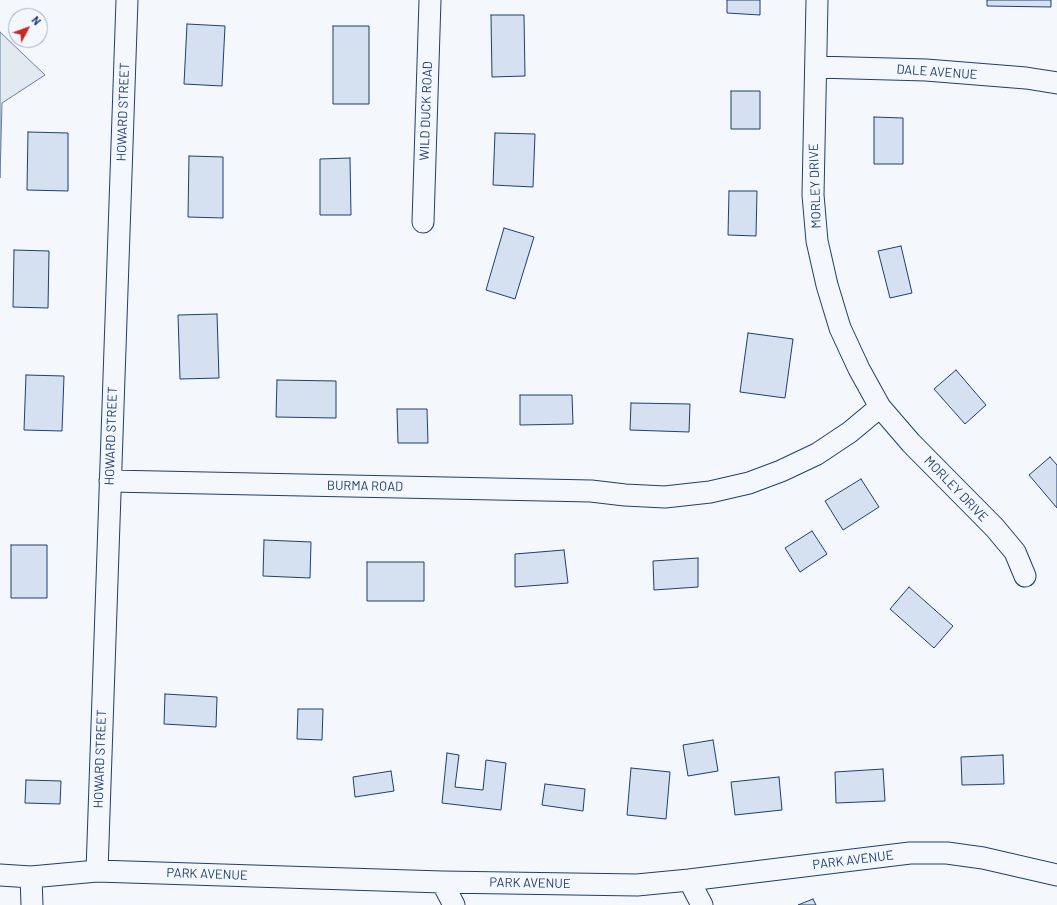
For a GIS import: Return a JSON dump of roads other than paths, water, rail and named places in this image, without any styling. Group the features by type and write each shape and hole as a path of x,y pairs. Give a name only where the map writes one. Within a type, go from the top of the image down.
{"street":[{"name":"HOWARD STREET","path":"97,871 128,0"},
{"name":"WILD DUCK ROAD","path":"423,222 430,0"},
{"name":"MORLEY DRIVE","path":"817,0 813,195 817,241 827,285 840,328 859,369 880,407 911,443 995,528 1015,552 1025,576"},
{"name":"DALE AVENUE","path":"816,67 926,70 1026,78 1057,83"},
{"name":"BURMA ROAD","path":"110,481 584,490 620,495 665,497 710,492 749,483 781,472 817,454 850,432 880,407"},
{"name":"PARK AVENUE","path":"0,876 31,877 97,871 442,882 637,885 910,853 947,853 983,858 1057,875"},
{"path":"31,877 32,905"},
{"path":"689,880 702,905"},
{"path":"442,882 454,905"}]}
